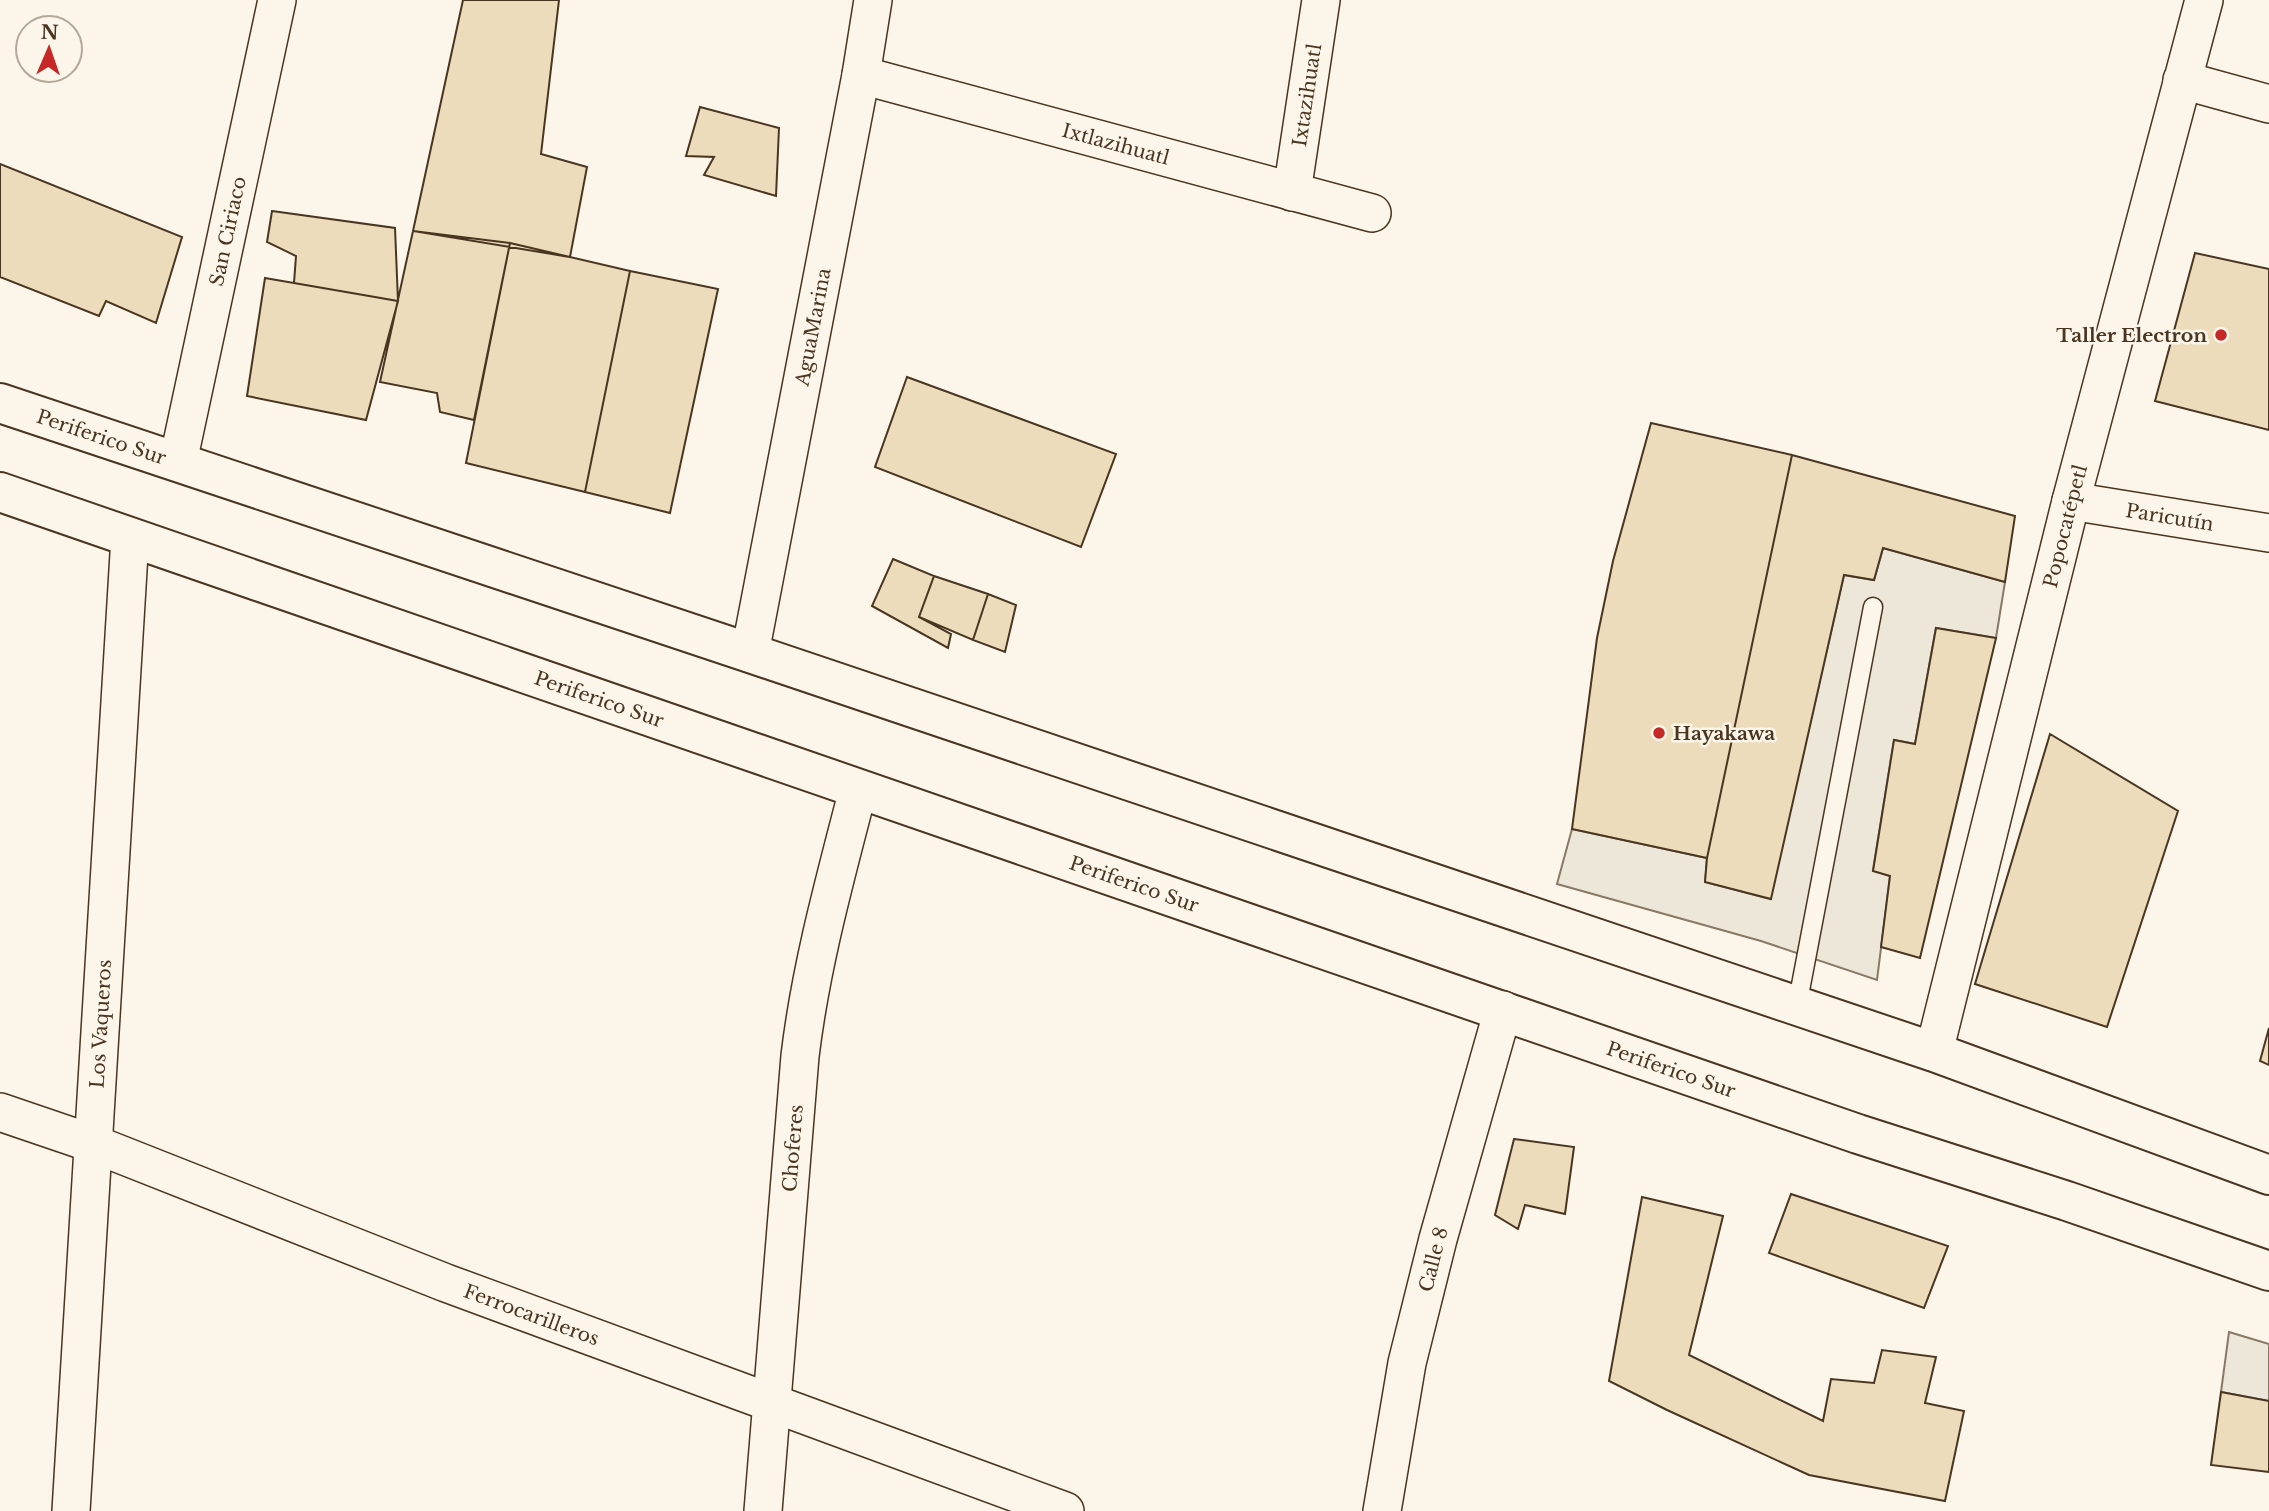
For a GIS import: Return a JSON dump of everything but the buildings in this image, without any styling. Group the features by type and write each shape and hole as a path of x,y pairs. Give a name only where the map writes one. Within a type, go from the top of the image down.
{"main road":[{"name":"Periferico Sur","path":"0,403 1934,1052 2269,1175"},
{"name":"Periferico Sur","path":"0,492 1858,1134 2067,1201 2269,1271"}],"street":[{"name":"San Ciriaco","path":"178,462 277,0"},
{"name":"AguaMarina","path":"750,653 873,0"},
{"name":"Ixtazihuatl","path":"1292,192 1321,0"},
{"name":"Popocatépetl","path":"1934,1052 2071,501 2204,0"},
{"name":"Ixtlazihuatl","path":"861,75 1372,213"},
{"path":"2182,80 2269,104"},
{"name":"Paricutín","path":"2071,501 2269,533"},
{"name":"Los Vaqueros","path":"71,1511 130,537"},
{"name":"Choferes","path":"763,1511 800,1056 807,1000 816,951 858,790"},
{"name":"Calle 8","path":"1382,1511 1407,1363 1438,1239 1503,1010"},
{"name":"Ferrocarilleros","path":"0,1112 94,1144 446,1283 1065,1511"}],"lane":[{"path":"1797,1006 1873,607"}],"shaded area":[{"path":"1883,548 2005,582 1996,638 1936,628 1915,744 1894,740 1873,870 1890,876 1877,980 1761,941 1557,884 1572,829 1707,858 1705,882 1770,899 1844,575 1874,580"},
{"path":"2229,1332 2269,1344 2269,1401 2221,1392"}],"place":[{"name":"Taller Electron","path":"2221,335"},
{"name":"Hayakawa","path":"1659,733"}]}
